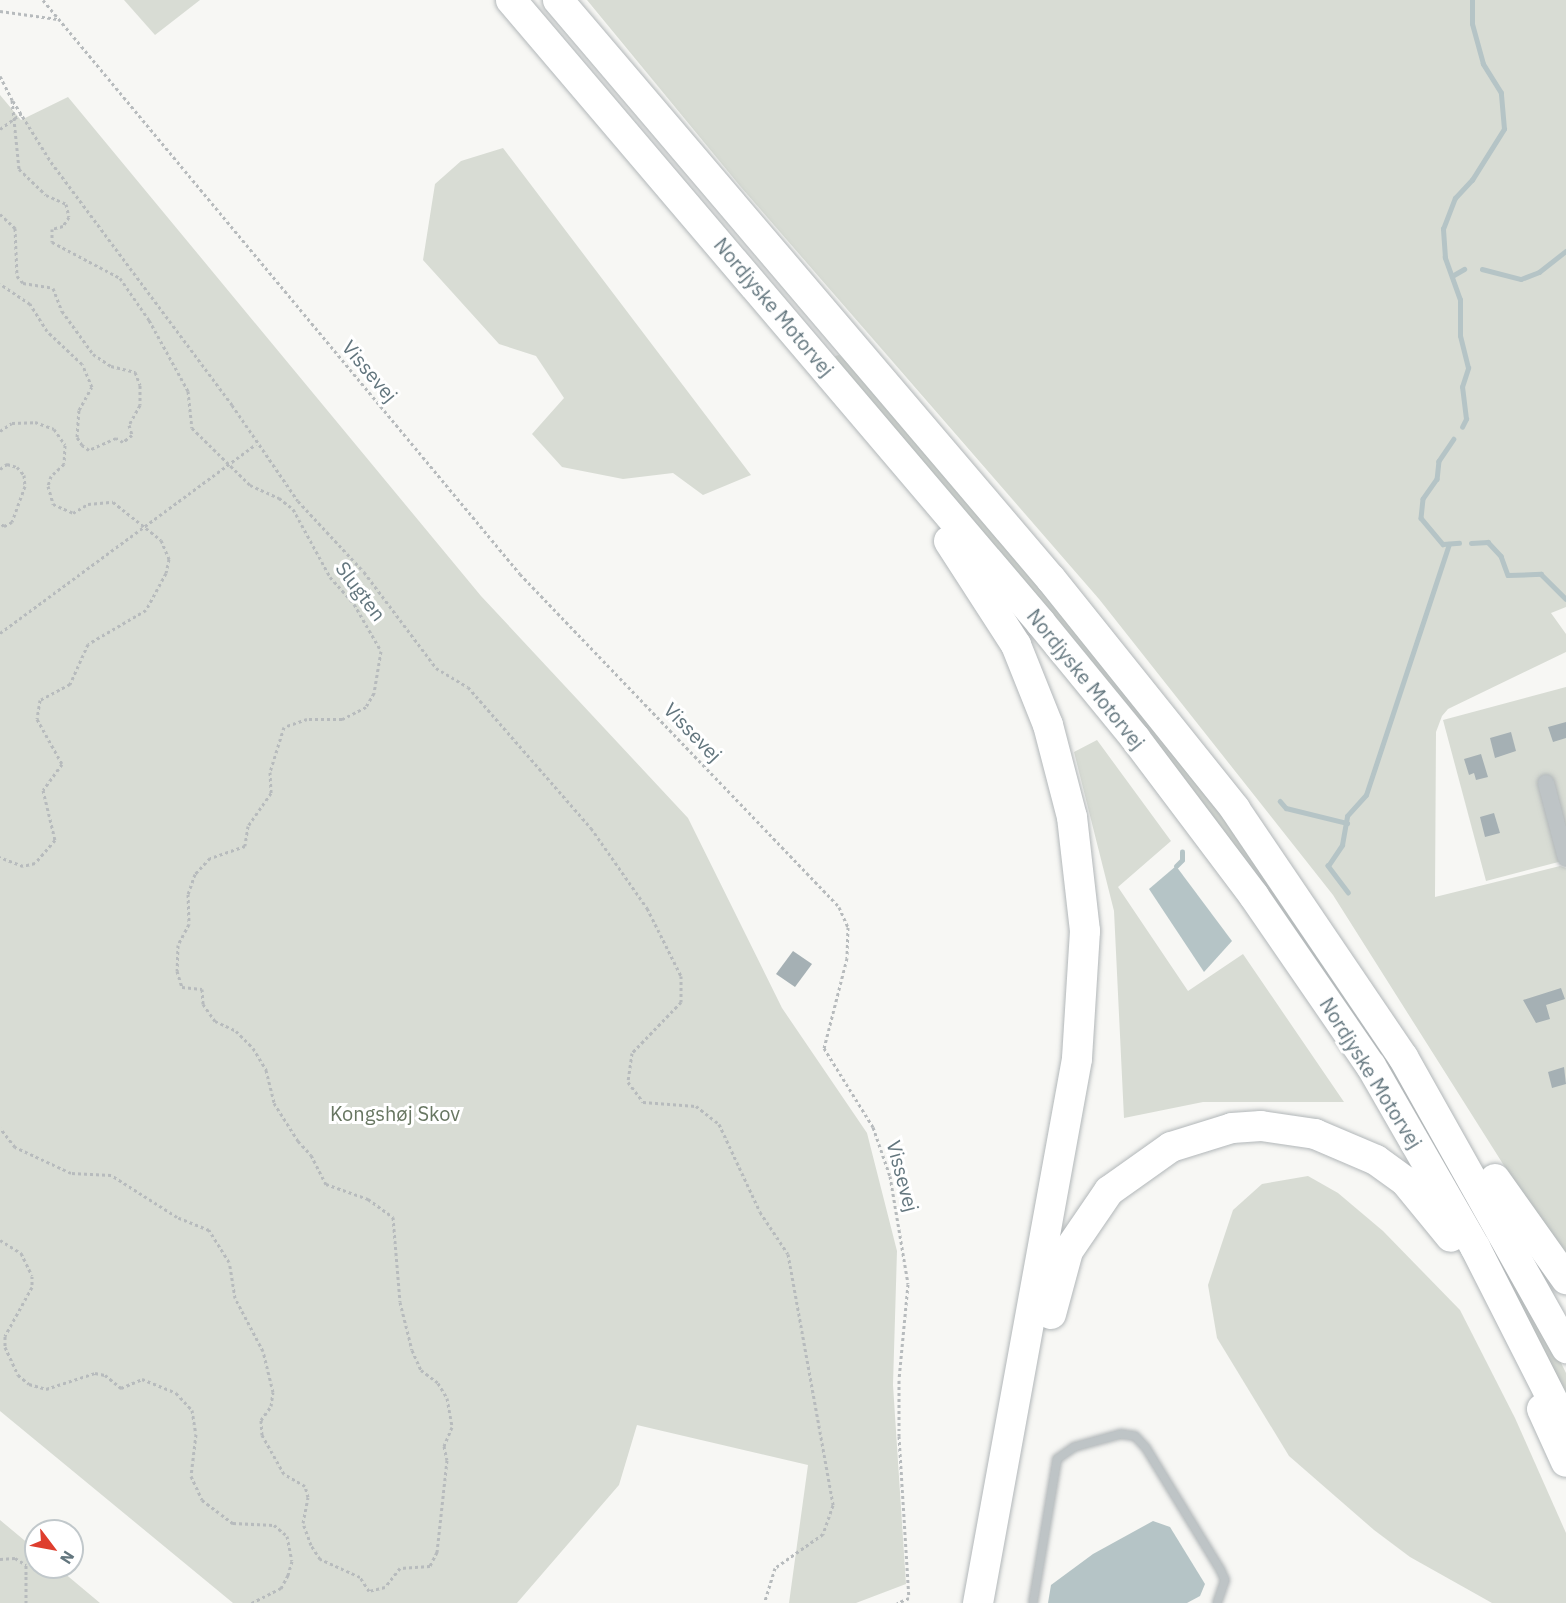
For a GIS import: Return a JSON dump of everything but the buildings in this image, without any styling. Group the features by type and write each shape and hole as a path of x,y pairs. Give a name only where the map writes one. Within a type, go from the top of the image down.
{"highway":[{"name":"Nordjyske Motorvej","path":"511,0 757,287 1128,729 1254,896 1371,1066 1475,1246 1566,1426"},
{"name":"Nordjyske Motorvej","path":"558,0 1043,570 1235,809 1404,1057 1537,1289 1566,1348"},
{"path":"757,287 955,549 997,611 1016,645 1048,725 1072,817 1084,931 1077,1059 978,1603"},
{"path":"1235,809 1373,986 1509,1200 1566,1279"},
{"path":"999,1603 1033,1403 1057,1285 1068,1251 1108,1191 1171,1147 1203,1135 1261,1126 1314,1134 1376,1160 1405,1181 1436,1215 1464,1256 1566,1462"}],"street":[{"path":"1546,783 1566,858"}],"lane":[{"path":"1033,1603 1057,1459 1074,1447 1121,1434 1135,1436 1146,1448 1220,1569 1225,1580 1217,1603"}],"path":[{"name":"Vissevej","path":"43,0 519,574 839,907 848,927 847,958 824,1048 876,1137 890,1176 908,1284 899,1380 899,1436 909,1598 897,1603"},
{"path":"0,11 59,19"},
{"path":"0,76 12,100 51,162 205,368 298,501 364,572 436,668 468,687 591,828 647,908 681,976 681,1002 632,1053 628,1082 643,1102 696,1106 719,1124 760,1212 788,1254 833,1505 823,1534 775,1568 764,1603"},
{"path":"12,100 13,120"},
{"path":"0,129 22,113"},
{"name":"Slugten","path":"0,1128 15,1147 70,1173 111,1175 177,1217 209,1230 229,1262 235,1298 263,1351 273,1392 271,1406 261,1420 262,1435 284,1474 305,1486 308,1497 303,1523 311,1545 320,1559 360,1577 369,1590 385,1587 400,1568 430,1566 436,1552 447,1460 444,1446 452,1427 447,1398 438,1383 421,1370 412,1350 400,1302 393,1217 368,1199 326,1184 311,1155 298,1142 274,1103 266,1070 253,1048 236,1030 215,1021 202,1004 202,989 182,987 178,982 178,945 189,924 188,894 195,874 210,858 245,846 248,826 271,794 270,772 284,727 307,719 342,719 366,707 374,693 381,651 354,604 330,577 293,509 279,498 250,485 192,428 188,391 149,320 120,278 52,242 52,229 63,226 69,217 66,204 46,195 19,169 13,120"},
{"path":"0,214 15,228 17,276 23,283 52,288 62,311 93,354 111,366 135,372 140,385 140,405 129,425 132,435 123,442 116,438 89,450 82,445 77,437 79,410 92,387 82,364 47,331 30,304 0,284"},
{"path":"0,431 12,423 35,422 54,429 65,445 64,464 51,476 48,486 52,504 61,510 73,513 88,504 113,502 161,540 168,559 166,573 146,610 88,644 70,684 46,694 37,708 45,739 60,754 62,764 43,790 55,840 35,863 23,866 0,858"},
{"path":"0,633 147,528 256,444"},
{"path":"0,469 7,464 17,467 24,475 25,486 12,522 4,526 0,523"},
{"path":"0,1240 21,1253 32,1276 32,1287 5,1336 5,1347 18,1375 29,1384 46,1389 94,1373 105,1375 121,1388 142,1379 176,1393 192,1410 196,1434 191,1476 202,1500 233,1523 274,1525 286,1536 292,1561 288,1575 280,1588 252,1603"},
{"path":"0,1559 15,1558 26,1565 27,1603"}],"green space":[{"path":"124,0 200,0 155,35"},
{"path":"587,0 1566,0 1566,607 1551,613 1566,634 1566,652 1448,709 1442,716 1436,732 1435,897 1560,866 1566,868 1566,1254 1503,1164 1333,895 1099,599 740,186"},
{"name":"Kongshøj Skov","path":"0,95 21,120 68,97 481,596 688,818 782,1008 867,1133 897,1251 893,1385 906,1584 856,1603 789,1603 808,1465 637,1425 619,1485 517,1603 233,1603 0,1411"},
{"path":"503,148 751,475 703,495 673,473 623,479 562,467 532,434 564,398 536,356 499,344 423,260 435,184 461,161"},
{"path":"839,355 859,373 973,506 1212,800 1377,1037 1532,1304 1566,1373 1566,1401 1444,1170 840,367 835,356"},
{"path":"1566,687 1566,860 1486,881 1443,720"},
{"path":"1097,740 1171,841 1118,887 1188,991 1243,954 1344,1102 1203,1102 1124,1118 1114,911 1074,752"},
{"path":"1308,1176 1338,1193 1383,1231 1460,1310 1515,1418 1566,1533 1566,1603 1492,1603 1410,1557 1374,1530 1289,1456 1217,1338 1208,1285 1233,1210 1262,1184"},
{"path":"0,1520 24,1540 24,1579 71,1579 100,1603 0,1603"}],"shaded area":[{"path":"1176,866 1232,941 1204,972 1149,889"},
{"path":"1153,1521 1170,1527 1205,1584 1200,1596 1187,1603 1048,1603 1051,1585 1093,1554"}],"waterway":[{"path":"1462,427 1466,419 1462,387 1468,368 1460,336 1460,300 1445,258 1443,229 1455,198 1472,180 1504,129 1501,93 1483,64 1472,24 1472,0"},
{"path":"1482,269 1521,279 1539,272 1566,251"},
{"path":"1452,276 1464,269"},
{"path":"1454,439 1439,461 1437,479 1423,499 1421,518 1443,544 1459,543"},
{"path":"1471,543 1488,542 1501,556 1508,575 1541,574 1566,599"},
{"path":"1348,893 1328,866 1342,845 1347,816 1366,795 1449,544"},
{"path":"1280,801 1286,808 1347,823"},
{"path":"1176,866 1182,860 1182,852"}]}
